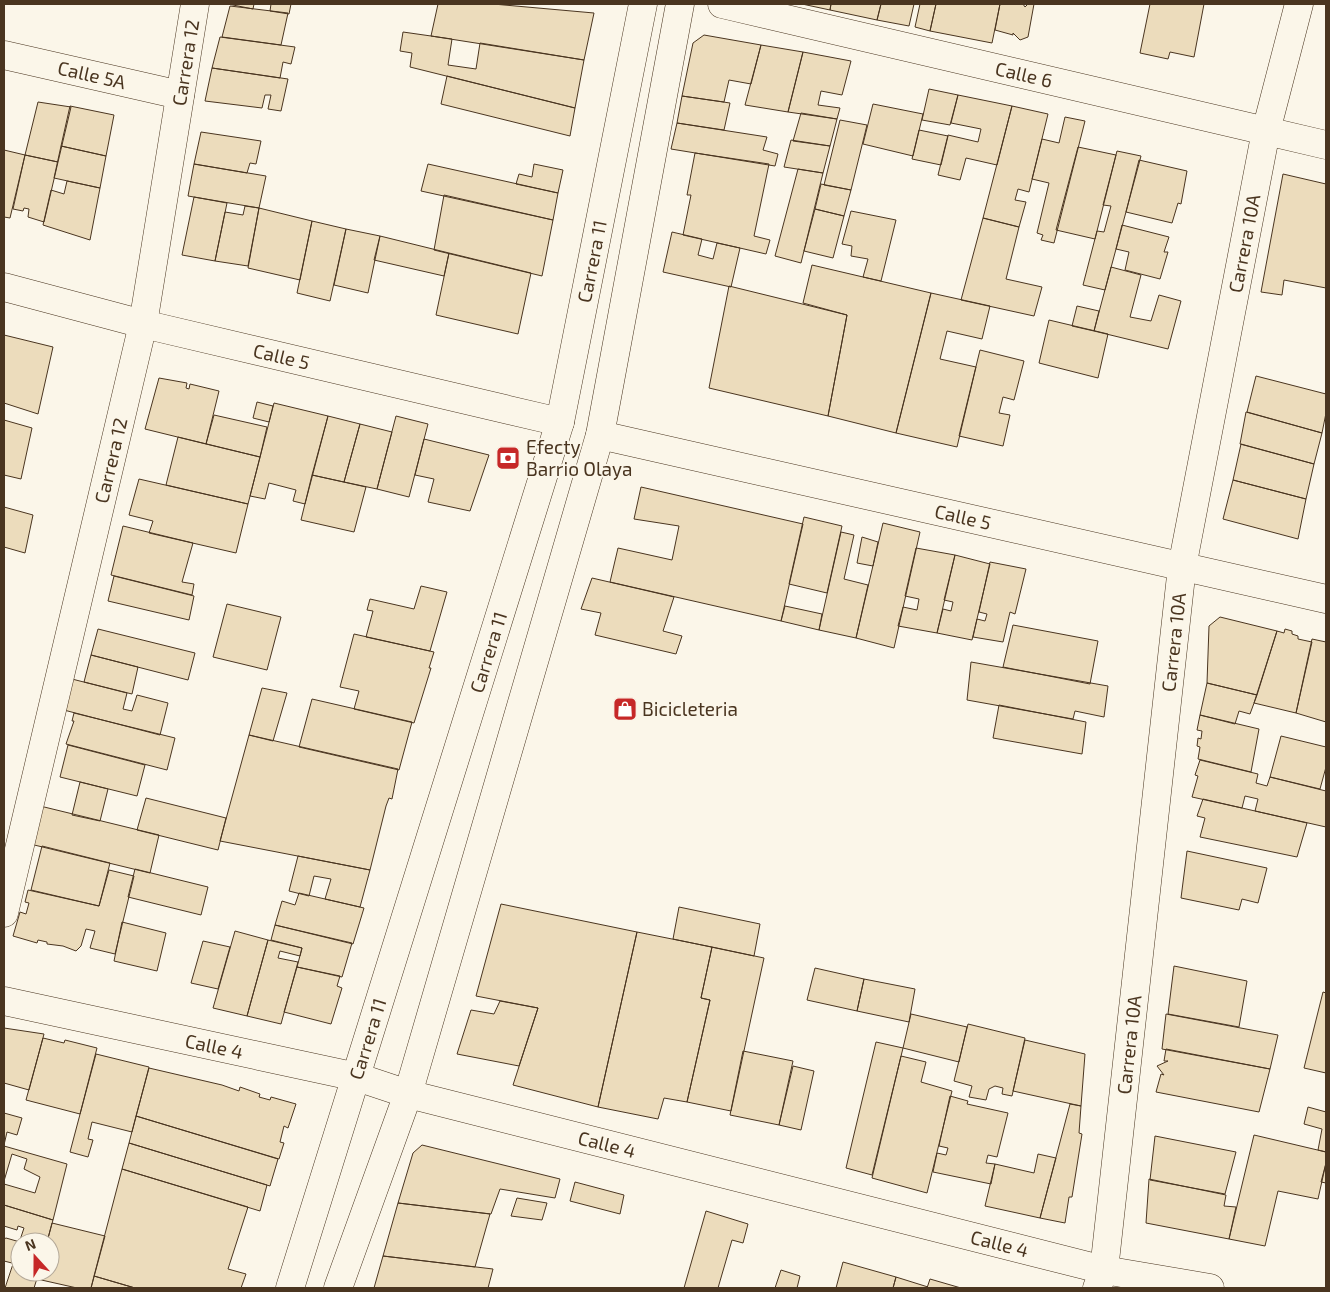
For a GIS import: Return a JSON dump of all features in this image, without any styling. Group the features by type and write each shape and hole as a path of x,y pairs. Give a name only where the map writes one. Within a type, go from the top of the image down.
{"street":[{"name":"Carrera 12","path":"4,913 143,324 195,4"},
{"name":"Carrera 11","path":"290,1288 560,422 643,4"},
{"name":"Carrera 11","path":"338,1288 408,1094 600,435 680,4"},
{"name":"Calle 6","path":"722,4 1326,145"},
{"name":"Carrera 10A","path":"1101,1279 1182,567 1266,131 1299,4"},
{"name":"Calle 5A","path":"4,55 180,95"},
{"name":"Calle 5","path":"4,286 143,324 560,422"},
{"name":"Calle 5","path":"600,435 1326,599"},
{"name":"Calle 4","path":"4,1001 357,1078 408,1094 1101,1279 1210,1288"}],"building":[{"path":"228,4 254,4 253,9"},
{"path":"271,4 291,4 289,14 270,11"},
{"path":"438,4 493,4 594,13 584,60 431,36"},
{"path":"802,4 831,4 830,10"},
{"path":"831,4 881,4 877,20 830,10"},
{"path":"881,4 914,4 909,26 877,20"},
{"path":"920,4 936,4 930,31 915,27"},
{"path":"936,4 1000,4 992,43 930,31"},
{"path":"1000,4 1023,4 1025,7 1028,4 1034,4 1028,37 1020,40 1013,33 1013,35 995,30"},
{"path":"1150,4 1204,4 1194,57 1170,52 1168,59 1140,53"},
{"path":"230,6 288,13 281,45 222,37"},
{"path":"403,32 452,39 448,65 476,69 480,43 584,60 575,108 410,67 412,53 400,51"},
{"path":"704,35 761,45 751,84 729,80 724,102 682,96 693,43"},
{"path":"220,37 295,47 291,64 283,62 280,78 212,68"},
{"path":"761,45 803,52 788,112 745,105"},
{"path":"803,52 851,61 842,95 821,91 818,105 840,108 837,119 788,112"},
{"path":"212,68 288,79 281,111 268,109 271,95 265,95 262,108 205,101"},
{"path":"447,76 575,108 570,136 441,104"},
{"path":"929,89 958,95 950,125 922,120"},
{"path":"958,95 1012,106 997,165 966,158 960,180 938,175 948,135 978,142 981,129 951,123"},
{"path":"682,96 730,103 724,130 677,123"},
{"path":"38,102 71,107 58,162 25,155"},
{"path":"873,104 923,114 913,156 863,144"},
{"path":"70,106 114,115 106,156 61,146"},
{"path":"1012,106 1048,114 1029,192 1018,189 1015,200 1026,202 1019,227 983,218"},
{"path":"801,113 837,119 830,146 793,141"},
{"path":"1065,117 1085,121 1054,243 1041,240 1043,235 1037,233 1049,183 1032,179 1042,139 1059,143"},
{"path":"840,120 867,125 851,190 824,185"},
{"path":"677,123 767,137 763,150 778,154 775,166 671,149"},
{"path":"919,130 948,136 941,165 912,159"},
{"path":"201,132 261,141 256,164 250,163 247,173 194,164"},
{"path":"791,140 830,146 823,173 784,167"},
{"path":"61,146 106,156 100,188 54,178"},
{"path":"1078,147 1116,155 1095,239 1056,230"},
{"path":"4,150 25,155 10,218 4,217"},
{"path":"1117,151 1141,156 1105,290 1083,285 1097,231 1104,232 1111,206 1103,205"},
{"path":"695,153 769,164 754,236 770,240 766,254 683,235 691,195 687,195"},
{"path":"25,155 58,162 44,222 28,217 29,209 24,208 23,211 13,209"},
{"path":"1139,160 1187,171 1181,204 1178,203 1172,223 1126,212"},
{"path":"194,164 266,176 259,208 188,196"},
{"path":"428,164 558,193 553,220 421,191"},
{"path":"534,164 563,170 558,193 516,184 519,174 532,177"},
{"path":"798,169 823,173 801,263 775,256"},
{"path":"1283,174 1326,184 1326,288 1284,280 1282,295 1261,292"},
{"path":"67,181 100,188 90,240 43,225 51,190 64,194"},
{"path":"821,184 851,190 844,216 815,209"},
{"path":"444,195 553,220 542,276 434,250"},
{"path":"194,197 227,203 215,261 182,255"},
{"path":"245,206 259,208 248,266 215,261 225,212 243,215"},
{"path":"259,208 312,221 300,280 248,268"},
{"path":"815,209 844,216 833,258 804,251"},
{"path":"851,211 896,220 881,281 863,277 868,259 851,256 852,246 842,244"},
{"path":"983,218 1019,227 1006,279 1042,287 1034,316 961,300"},
{"path":"312,221 346,229 330,301 297,293"},
{"path":"1122,225 1169,237 1164,252 1168,252 1160,279 1125,270 1129,252 1116,249"},
{"path":"346,229 380,236 368,293 334,285"},
{"path":"672,232 702,239 698,255 713,259 717,243 740,248 731,287 663,272"},
{"path":"380,236 449,253 444,276 374,260"},
{"path":"449,253 531,273 518,334 436,315"},
{"path":"812,265 931,293 896,433 828,416 847,315 803,303"},
{"path":"1111,267 1141,275 1130,317 1151,321 1159,295 1181,301 1168,349 1094,331"},
{"path":"729,286 847,315 828,416 709,388"},
{"path":"931,293 990,306 982,339 947,331 940,359 976,367 957,447 896,433"},
{"path":"1077,306 1099,311 1094,331 1072,326"},
{"path":"1049,320 1108,334 1098,378 1039,363"},
{"path":"4,335 53,347 38,414 4,403"},
{"path":"980,350 1024,361 1014,400 1003,397 999,413 1010,415 1003,446 959,436"},
{"path":"1256,376 1326,394 1326,413 1322,433 1247,412"},
{"path":"159,378 187,383 186,388 189,389 190,384 219,391 206,444 145,429"},
{"path":"257,402 273,406 269,422 253,418"},
{"path":"274,403 328,416 305,504 293,501 296,490 269,483 265,499 250,496"},
{"path":"1246,412 1322,433 1314,464 1240,444"},
{"path":"214,415 267,427 260,457 206,444"},
{"path":"328,416 360,424 344,482 312,475"},
{"path":"396,416 428,424 409,497 377,489"},
{"path":"4,420 32,428 21,479 4,475"},
{"path":"360,424 392,432 377,489 344,482"},
{"path":"178,437 260,457 248,504 166,485"},
{"path":"424,439 489,455 470,511 428,502 434,479 415,475"},
{"path":"1241,444 1314,464 1306,499 1233,480"},
{"path":"312,475 366,487 354,532 301,520"},
{"path":"139,479 248,504 236,553 149,533 153,521 129,515"},
{"path":"1233,480 1306,499 1298,539 1223,519"},
{"path":"641,487 803,524 781,621 610,582 618,548 672,560 679,526 634,519"},
{"path":"4,507 33,515 25,553 4,547"},
{"path":"804,517 842,526 827,593 789,584"},
{"path":"883,523 920,532 894,648 856,638"},
{"path":"123,526 193,543 182,582 194,584 192,595 111,575"},
{"path":"841,532 854,535 844,579 868,585 856,638 819,630"},
{"path":"862,537 878,542 873,566 857,563"},
{"path":"916,548 955,555 937,633 898,626 903,607 917,610 919,599 905,596"},
{"path":"955,555 990,564 972,640 937,633 943,609 951,611 953,602 944,600"},
{"path":"990,562 1026,569 1015,614 1010,612 1003,642 973,637 977,619 985,621 987,614 979,612"},
{"path":"114,576 194,596 189,620 108,601"},
{"path":"592,578 674,597 663,631 682,636 676,654 595,635 601,613 581,609"},
{"path":"421,586 447,592 430,651 366,637 373,611 367,610 370,599 414,609"},
{"path":"227,604 281,617 267,670 213,657"},
{"path":"785,606 822,614 819,630 781,621"},
{"path":"1220,617 1277,631 1257,695 1207,683 1209,626"},
{"path":"1013,625 1098,641 1090,684 1003,667"},
{"path":"98,629 195,653 188,680 91,655"},
{"path":"1285,629 1292,631 1292,634 1298,636 1298,639 1312,642 1296,713 1254,703 1277,631 1284,633"},
{"path":"354,634 434,652 414,723 354,709 359,691 340,687"},
{"path":"1312,639 1326,642 1326,722 1296,713"},
{"path":"91,655 138,667 132,694 84,682"},
{"path":"971,662 1108,686 1104,717 1075,711 1073,719 967,700"},
{"path":"68,678 127,693 123,709 132,711 137,695 168,703 160,735 60,709"},
{"path":"1207,683 1257,695 1250,714 1239,711 1235,724 1200,715"},
{"path":"262,688 287,693 273,741 249,735"},
{"path":"312,699 412,722 399,770 299,747"},
{"path":"999,705 1086,722 1082,754 993,738"},
{"path":"74,713 175,738 167,770 66,744 74,721 72,721"},
{"path":"1200,715 1259,729 1251,772 1198,759 1200,747 1197,746 1198,738 1201,739 1202,731 1197,730"},
{"path":"249,735 398,769 392,799 389,798 386,806 370,870 220,841"},
{"path":"1281,736 1326,747 1326,767 1320,789 1270,777"},
{"path":"68,745 145,765 137,796 60,777"},
{"path":"1200,760 1258,774 1256,783 1267,786 1270,777 1326,791 1326,827 1255,811 1258,799 1245,796 1242,808 1192,797 1198,776 1195,775"},
{"path":"80,782 108,789 100,821 72,815"},
{"path":"146,798 226,818 218,850 137,830"},
{"path":"1203,799 1307,823 1297,857 1200,837 1205,818 1197,816"},
{"path":"36,805 159,835 150,873 26,843"},
{"path":"42,846 110,863 99,906 31,890"},
{"path":"1187,851 1267,868 1258,903 1242,899 1239,910 1181,898"},
{"path":"298,856 370,870 360,907 325,899 331,879 314,876 309,896 289,891"},
{"path":"135,869 208,887 201,915 128,897"},
{"path":"109,870 134,876 115,954 90,948 95,931 86,929 81,946 76,951 63,946 47,944 47,942 38,940 37,943 13,936 20,912 26,914 29,903 25,902 28,890 99,906"},
{"path":"299,893 364,908 353,944 275,925 282,901 295,905"},
{"path":"501,904 637,932 598,1107 513,1085 538,1008 476,996"},
{"path":"679,907 760,924 754,956 673,939"},
{"path":"122,922 166,933 157,971 114,961"},
{"path":"275,925 352,943 342,977 297,967 302,948 271,940"},
{"path":"235,931 268,940 247,1016 213,1008"},
{"path":"637,932 712,947 701,998 710,1000 687,1102 664,1098 658,1119 598,1107"},
{"path":"268,940 302,948 300,956 280,951 278,958 298,962 281,1024 247,1016"},
{"path":"203,941 230,947 218,989 191,983"},
{"path":"712,947 764,958 731,1111 687,1102 710,1000 701,998"},
{"path":"1174,966 1247,981 1239,1027 1168,1014"},
{"path":"297,967 340,976 337,986 342,988 331,1024 284,1012"},
{"path":"815,968 864,979 857,1011 807,1000"},
{"path":"864,979 915,989 909,1022 857,1011"},
{"path":"1323,992 1326,993 1326,1073 1304,1068"},
{"path":"500,1001 538,1008 519,1066 457,1054 471,1010 494,1014"},
{"path":"911,1014 967,1027 959,1062 903,1048"},
{"path":"1166,1014 1278,1035 1270,1069 1162,1049"},
{"path":"968,1024 1025,1038 1012,1096 1002,1094 1003,1088 995,1086 989,1089 986,1100 969,1097 972,1086 954,1081"},
{"path":"4,1028 44,1034 29,1090 4,1083"},
{"path":"43,1038 64,1043 65,1040 97,1048 80,1114 26,1100"},
{"path":"1025,1040 1085,1054 1081,1106 1013,1091"},
{"path":"876,1042 903,1048 872,1175 846,1168"},
{"path":"1166,1049 1270,1069 1259,1112 1156,1092 1161,1074 1164,1075 1157,1066 1168,1061 1164,1061"},
{"path":"743,1051 793,1061 779,1125 730,1115"},
{"path":"96,1054 149,1067 132,1132 92,1122 88,1139 93,1140 88,1157 70,1152"},
{"path":"901,1056 926,1062 921,1082 952,1091 927,1193 872,1178"},
{"path":"793,1066 814,1071 801,1130 779,1125"},
{"path":"149,1068 222,1085 239,1091 240,1087 260,1094 259,1097 270,1100 271,1097 296,1104 288,1128 284,1126 280,1142 284,1143 279,1159 136,1116"},
{"path":"950,1096 968,1101 967,1104 1008,1113 997,1157 988,1155 986,1163 995,1164 991,1184 933,1172 937,1153 946,1155 948,1148 939,1146"},
{"path":"1070,1104 1081,1106 1079,1133 1082,1134 1072,1197 1069,1197 1065,1223 1040,1218"},
{"path":"1308,1107 1326,1112 1326,1152 1318,1150 1322,1129 1304,1124"},
{"path":"4,1113 22,1118 17,1135 7,1132 4,1145"},
{"path":"136,1116 278,1159 270,1186 129,1143"},
{"path":"1254,1135 1326,1152 1326,1163 1318,1199 1278,1191 1265,1246 1229,1239"},
{"path":"1155,1136 1236,1152 1225,1194 1150,1180"},
{"path":"129,1143 267,1185 260,1211 122,1169"},
{"path":"422,1145 560,1179 555,1198 500,1189 491,1214 398,1203 413,1153"},
{"path":"4,1146 67,1164 53,1220 4,1205 4,1184 35,1193 40,1177 24,1169 27,1159 12,1154 4,1181"},
{"path":"1038,1154 1056,1158 1040,1218 985,1206 995,1164 1034,1173"},
{"path":"1326,1163 1326,1183 1321,1182"},
{"path":"122,1169 248,1207 228,1269 246,1274 241,1288 135,1288 94,1276"},
{"path":"1149,1179 1226,1195 1224,1206 1236,1207 1229,1239 1146,1223"},
{"path":"575,1182 624,1195 620,1214 570,1201"},
{"path":"517,1198 547,1203 542,1220 511,1216"},
{"path":"398,1203 490,1214 475,1267 383,1256"},
{"path":"4,1205 53,1220 50,1232 23,1232 24,1228 18,1226 17,1230 4,1226"},
{"path":"706,1211 748,1224 743,1243 732,1240 718,1288 684,1288"},
{"path":"52,1223 105,1236 91,1288 77,1288 50,1282 60,1282 60,1232 50,1232"},
{"path":"4,1239 10,1239 10,1262 4,1261"},
{"path":"383,1256 493,1269 488,1288 374,1288"},
{"path":"843,1262 896,1277 893,1288 836,1288"},
{"path":"781,1270 800,1276 797,1288 775,1288"},
{"path":"10,1273 10,1282 36,1282 34,1288 5,1288"},
{"path":"94,1276 135,1288 91,1288"},
{"path":"896,1277 928,1287 893,1288"},
{"path":"930,1279 961,1288 927,1288"}],"place":[{"name":"Efecty Barrio Olaya","path":"508,458"},
{"name":"Bicicleteria","path":"625,709"}]}
